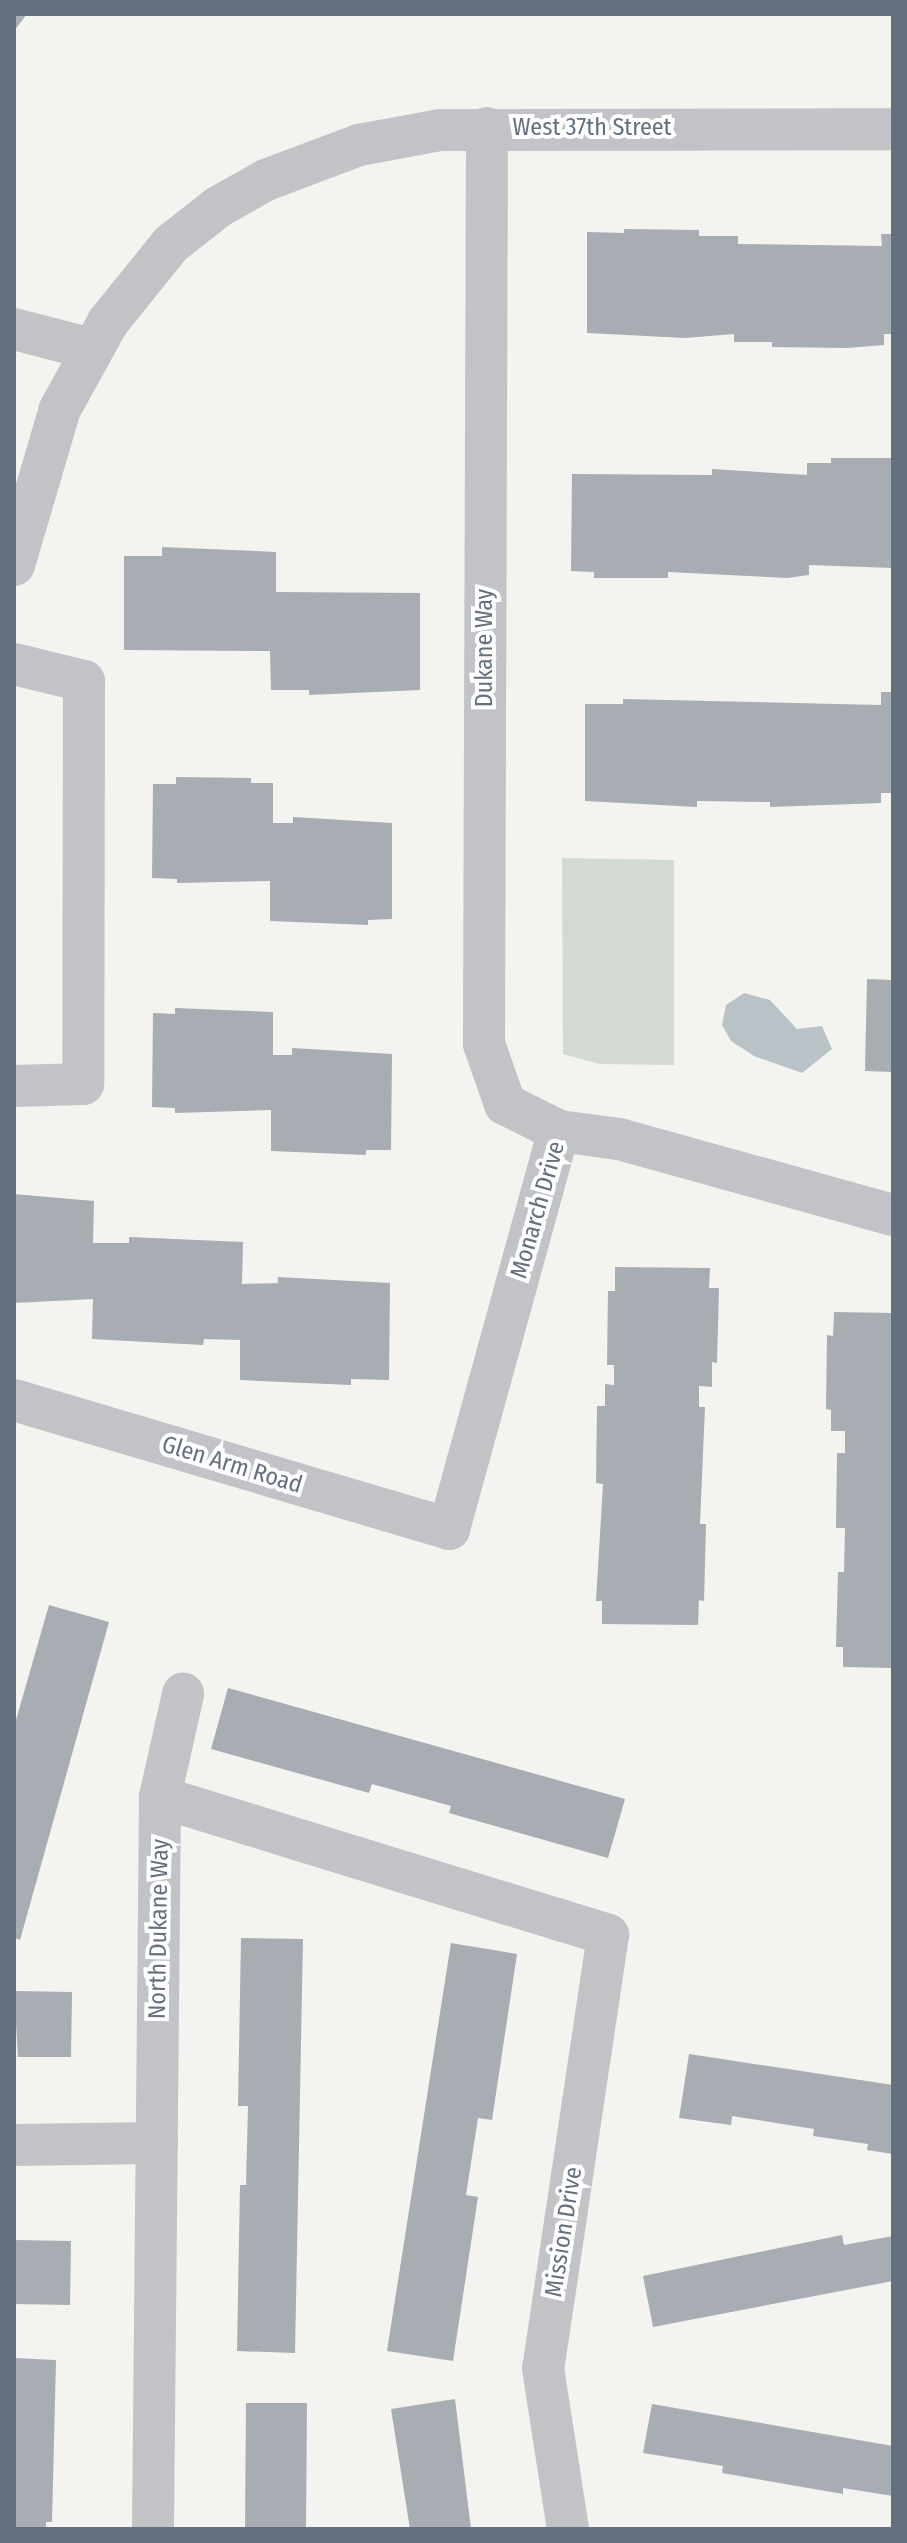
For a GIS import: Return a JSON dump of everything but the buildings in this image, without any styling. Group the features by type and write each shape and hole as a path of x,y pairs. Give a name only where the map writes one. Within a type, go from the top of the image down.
{"street":[{"name":"West 37th Street","path":"14,565 46,445 91,349 142,276 190,227 245,191 297,167 389,137 487,128 893,129"},
{"name":"Dukane Way","path":"487,128 484,1044 505,1104 559,1131"},
{"path":"14,329 91,349"},
{"path":"14,664 84,681 83,1084 14,1086"},
{"name":"Monarch Drive","path":"449,1529 559,1131 619,1139 893,1215"},
{"name":"Glen Arm Road","path":"14,1400 449,1529"},
{"path":"160,1797 183,1694"},
{"name":"North Dukane Way","path":"153,2529 160,1797 608,1935"},
{"name":"Mission Drive","path":"568,2529 543,2368 608,1935"},
{"path":"14,2145 157,2143"}],"shaded area":[{"path":"562,858 674,860 674,1065 600,1064 563,1054"},
{"path":"744,993 770,1000 797,1029 822,1026 832,1049 802,1073 754,1056 731,1041 722,1025 726,1005"}]}
